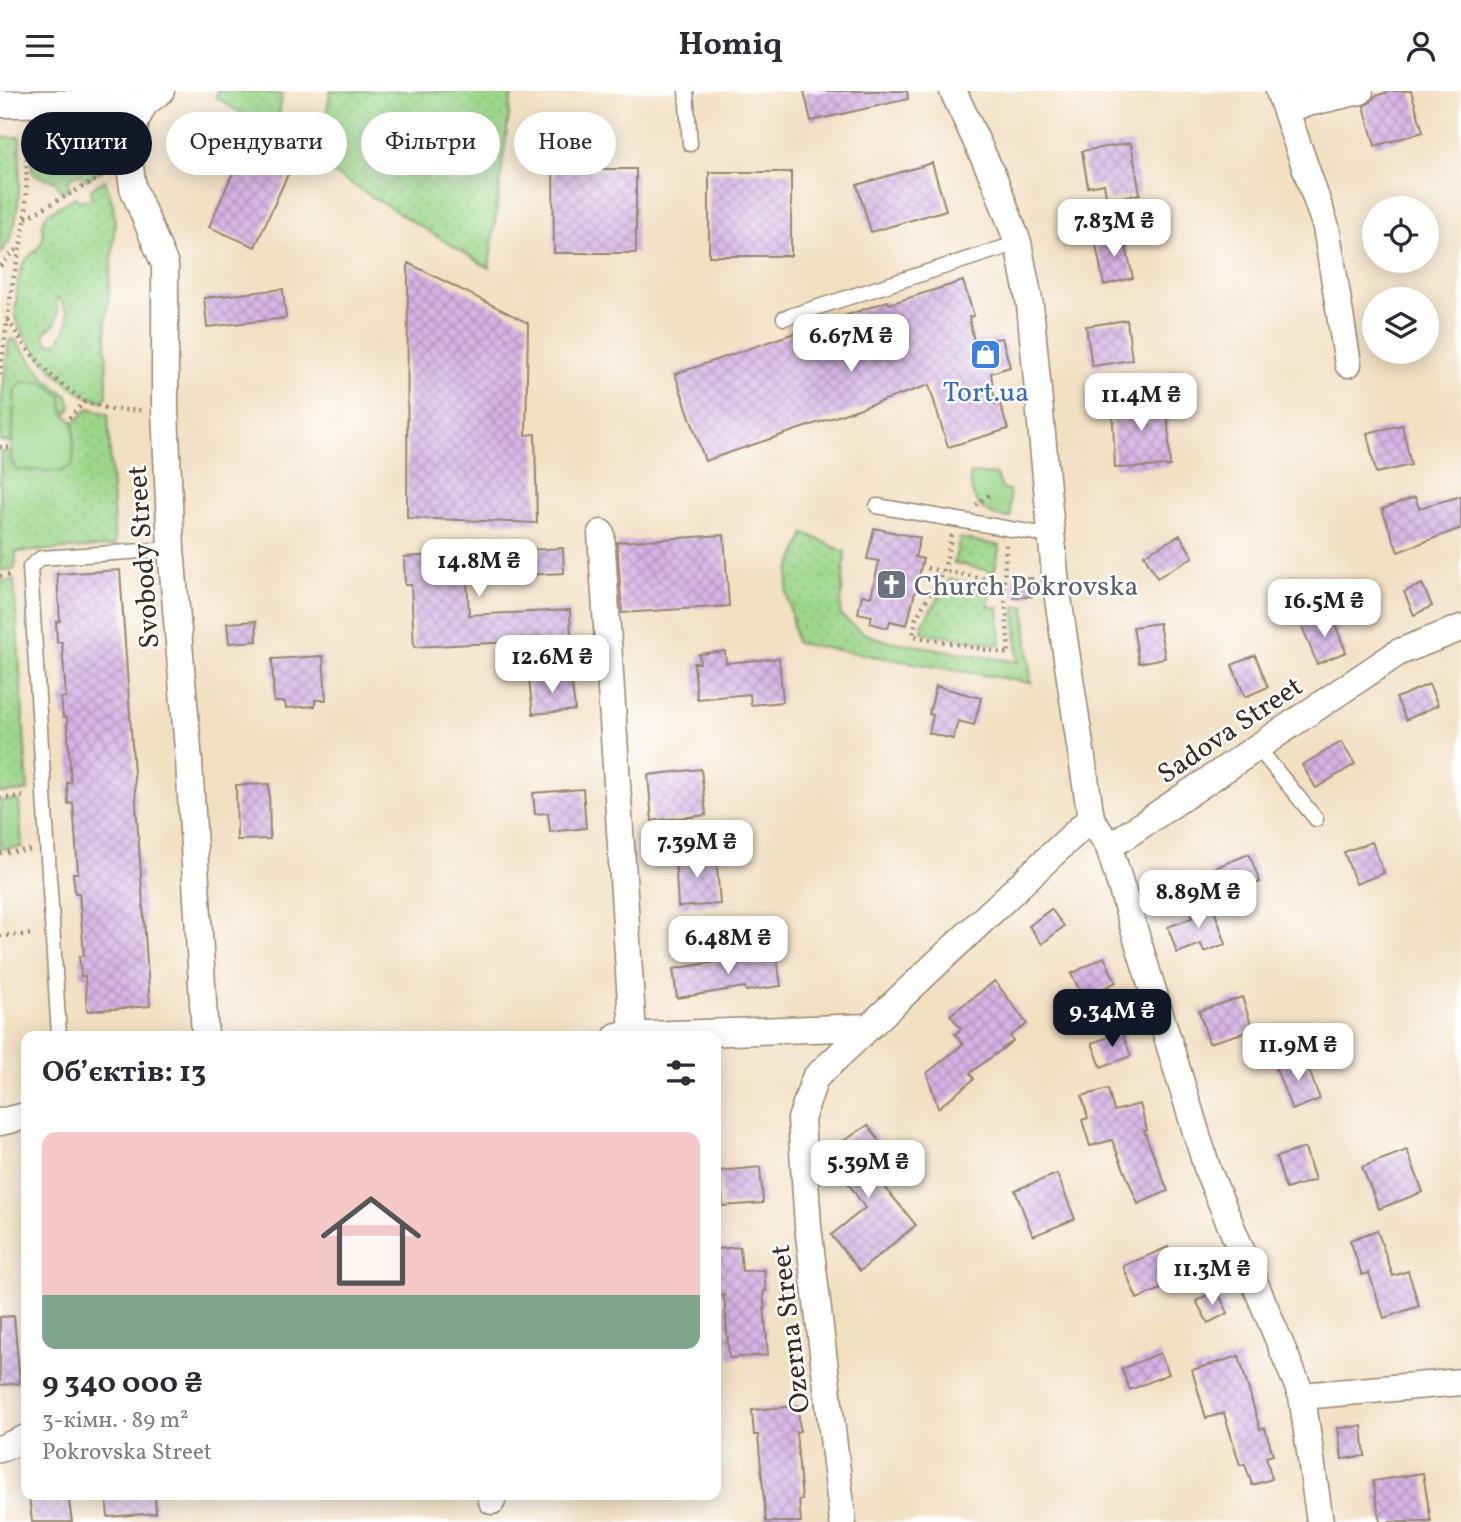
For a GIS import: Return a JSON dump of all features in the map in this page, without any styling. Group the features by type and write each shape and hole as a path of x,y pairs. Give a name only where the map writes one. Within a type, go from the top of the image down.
{"street":[{"path":"953,91 995,181 1018,243 1030,305 1056,585 1091,818 1109,847 1208,1171 1302,1396 1320,1522"},
{"path":"1348,364 1326,227 1283,100 1360,91"},
{"path":"0,104 153,97"},
{"path":"142,112 153,97"},
{"name":"Svobody Street","path":"133,175 134,188 165,265 165,409 171,549 189,761 205,1031"},
{"path":"601,533 625,1031"},
{"name":"Sadova Street","path":"1109,847 1399,652 1461,628"},
{"name":"Ozerna Street","path":"843,1522 808,1226 801,1119 815,1078 1091,818"},
{"path":"721,1032 869,1027"},
{"path":"0,1122 21,1117"},
{"path":"1302,1396 1461,1383"},
{"path":"0,1449 21,1440"}],"lane":[{"path":"687,91 690,144"},
{"path":"784,318 1018,243"},
{"path":"877,506 1052,536"},
{"path":"59,1031 30,568 41,558 171,549"},
{"path":"1258,748 1315,819"}],"path":[{"path":"28,104 28,112"},
{"path":"13,131 21,131"},
{"path":"0,375 26,218 26,175"},
{"path":"26,218 91,175"},
{"path":"0,266 20,246"},
{"path":"8,319 23,345 49,374 85,402 113,410 165,409"},
{"path":"69,418 85,402"},
{"path":"0,447 12,448"},
{"path":"944,570 916,618 913,636 1009,653 1004,590 1006,529"},
{"path":"927,568 1004,582"},
{"path":"1004,590 1013,589"},
{"path":"0,798 44,795"},
{"path":"0,853 49,849"},
{"path":"0,936 53,933"}],"green space":[{"path":"217,91 259,91 282,95 279,112 239,112 216,97"},
{"path":"330,91 512,91 489,268 336,175 347,175 347,112 327,112"},
{"path":"0,137 20,137 20,182 13,229 0,254"},
{"path":"35,175 76,175 68,180 70,189 62,193 55,181"},
{"path":"80,175 94,175 86,180"},
{"path":"105,180 113,205 115,223 106,323 107,396 103,401 78,391 56,373 25,337 15,316 20,272 41,244 42,224 47,214 75,197 79,201 89,199 92,195 91,189","holes":["58,298 63,304 67,326 58,343 50,344 44,339 45,332 55,324 58,310 55,301"]},
{"path":"11,339 15,340 46,379 68,396 71,408 66,415 15,390 12,443 0,441 0,411"},
{"path":"22,382 43,382 62,396 63,412 74,423 73,465 62,471 17,470 11,461 15,390"},
{"path":"89,408 108,414 115,546 16,552 15,569 0,570 0,452 11,452 11,461 73,465 74,423"},
{"path":"970,473 996,475 1002,488 1009,490 1011,518 992,514 980,506 972,492"},
{"path":"805,533 845,552 840,615 863,633 883,640 1018,662 1015,607 1025,606 1031,683 796,643 787,592 789,571"},
{"path":"960,538 1000,546 994,572 954,563"},
{"path":"950,579 992,588 988,606 999,608 1001,645 922,632 923,623"},
{"path":"14,580 28,791 0,793 0,581"},
{"path":"19,800 22,847 0,849 0,801"}],"building":[{"path":"804,91 907,91 908,99 811,121"},
{"path":"1391,91 1411,91 1423,132 1375,146 1364,106 1375,96"},
{"path":"1131,143 1140,194 1107,200 1104,184 1088,187 1082,151"},
{"path":"932,163 946,210 871,232 857,185"},
{"path":"616,169 636,169 636,253 554,253 553,175 616,175"},
{"path":"709,172 791,172 791,256 709,256"},
{"path":"232,175 288,175 255,247 209,227"},
{"path":"1123,233 1133,278 1104,285 1095,240"},
{"path":"408,263 528,323 526,435 535,434 537,523 407,518"},
{"path":"963,281 974,316 969,317 974,342 1002,338 1010,367 991,373 995,404 1000,404 1008,429 948,447 929,385 705,461 675,374 888,301 889,304"},
{"path":"283,289 286,318 207,327 204,298"},
{"path":"1127,320 1132,360 1092,366 1086,326"},
{"path":"1167,397 1170,466 1115,468 1112,399"},
{"path":"1402,425 1411,465 1376,473 1367,433"},
{"path":"1461,496 1461,528 1398,552 1382,509 1415,497 1419,508"},
{"name":"Church Pokrovska","path":"874,528 920,538 915,557 923,559 907,625 890,621 888,628 870,623 872,616 858,613 862,595 871,597 879,561 867,559"},
{"path":"724,535 729,606 622,613 617,542"},
{"path":"1180,535 1193,557 1157,578 1144,555"},
{"path":"563,548 564,573 467,578 469,615 570,610 571,639 414,647 411,585 405,585 404,557"},
{"path":"120,570 150,1006 87,1011 85,976 81,976 79,956 84,956 79,893 75,893 73,873 78,873 73,803 68,804 67,783 71,783 67,718 63,717 61,698 66,697 62,642 57,642 56,622 60,621 57,574"},
{"path":"1032,578 1033,596 1014,598 1012,579"},
{"path":"1422,584 1432,606 1414,615 1404,592"},
{"path":"1331,614 1346,652 1317,664 1302,626"},
{"path":"256,621 257,641 229,643 227,623"},
{"path":"1159,623 1165,658 1139,663 1133,627"},
{"path":"725,651 726,663 779,658 783,702 751,705 750,694 697,699 694,663 700,663 699,654"},
{"path":"1255,655 1268,687 1245,697 1232,665"},
{"path":"323,656 326,700 315,700 315,706 286,708 285,702 274,702 272,659"},
{"path":"571,676 575,710 533,714 529,680"},
{"path":"1429,684 1438,705 1406,720 1396,698"},
{"path":"936,686 981,698 974,725 958,721 953,739 929,733 933,715 929,714"},
{"path":"1341,742 1355,764 1316,788 1302,765"},
{"path":"701,769 706,815 652,821 648,775"},
{"path":"269,784 270,839 237,840 236,785"},
{"path":"583,789 586,828 550,832 548,813 535,814 533,793"},
{"path":"1372,842 1384,873 1356,884 1344,852"},
{"path":"716,853 720,904 678,907 675,856"},
{"path":"1249,854 1260,882 1220,898 1209,870"},
{"path":"1211,901 1226,944 1204,952 1201,944 1177,953 1168,927 1192,918 1189,909"},
{"path":"1051,909 1064,926 1042,944 1029,926"},
{"path":"776,952 781,986 746,991 745,987 677,998 673,969"},
{"path":"1104,957 1116,982 1084,998 1071,974"},
{"path":"995,981 1027,1024 1010,1036 1013,1041 970,1073 974,1079 938,1108 927,1073 963,1044 955,1034 961,1029 950,1015"},
{"path":"1242,997 1253,1030 1209,1043 1199,1011"},
{"path":"1122,1032 1131,1056 1101,1067 1092,1043"},
{"path":"1303,1055 1320,1099 1292,1110 1275,1066"},
{"path":"1108,1089 1114,1111 1140,1104 1147,1130 1144,1131 1168,1191 1138,1204 1112,1140 1090,1146 1082,1120 1088,1118 1082,1096"},
{"path":"868,1125 893,1161 874,1174 916,1225 860,1271 831,1235 865,1208 827,1152"},
{"path":"1305,1148 1315,1180 1286,1189 1276,1157"},
{"path":"1407,1150 1423,1192 1379,1209 1362,1167"},
{"path":"760,1167 763,1203 723,1206 721,1171"},
{"path":"1057,1174 1075,1219 1033,1236 1015,1190"},
{"path":"1377,1230 1393,1276 1408,1271 1419,1306 1384,1318 1369,1273 1362,1275 1350,1240"},
{"path":"740,1247 742,1271 764,1270 768,1355 729,1358 724,1295 721,1295 721,1249"},
{"path":"1168,1247 1182,1280 1137,1299 1123,1266"},
{"path":"1217,1290 1228,1313 1208,1323 1196,1301"},
{"path":"14,1316 20,1383 0,1385 0,1317"},
{"path":"1160,1353 1169,1374 1130,1390 1121,1369"},
{"path":"1239,1356 1260,1429 1265,1428 1273,1455 1266,1457 1272,1479 1252,1485 1245,1464 1240,1465 1224,1413 1206,1418 1192,1370"},
{"path":"798,1406 800,1431 796,1432 802,1500 799,1500 801,1522 766,1522 758,1435 754,1435 752,1410"},
{"path":"1362,1426 1365,1456 1342,1459 1338,1428"},
{"path":"1423,1473 1431,1522 1380,1522 1373,1481"},
{"path":"30,1500 69,1500 72,1522 32,1522"},
{"path":"106,1500 155,1500 156,1513 108,1517"}],"place":[{"name":"Tort.ua","path":"986,354"},
{"name":"Church Pokrovska","path":"891,585"}]}
